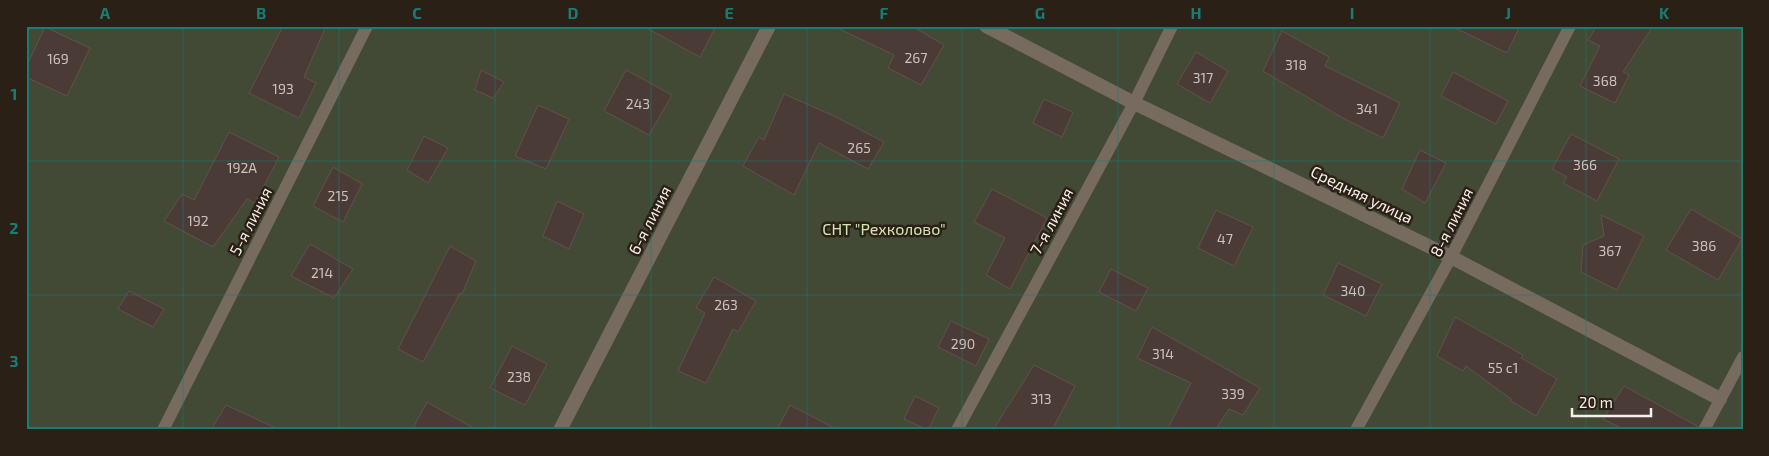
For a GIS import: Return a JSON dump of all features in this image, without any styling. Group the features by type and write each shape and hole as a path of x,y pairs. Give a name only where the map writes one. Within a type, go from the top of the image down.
{"street":[{"name":"6-я линия","path":"560,430 769,26"},
{"name":"Средняя улица","path":"986,26 1134,103 1451,257 1720,399"}],"lane":[{"name":"5-я линия","path":"162,430 367,26"},
{"name":"7-я линия","path":"957,430 1134,103 1172,26"},
{"name":"8-я линия","path":"1356,430 1451,257 1570,26"},
{"path":"1704,430 1743,356"}],"green space":[{"name":"СНТ \"Рехколово\"","path":"26,26 1743,26 1743,430 26,430"}],"building":[{"path":"283,26 326,26 304,77 316,83 299,118 249,93"},
{"path":"643,26 716,26 700,57"},
{"path":"833,26 912,26 944,45 921,85 888,68 894,55"},
{"path":"1451,26 1520,26 1507,53"},
{"path":"1597,26 1653,26 1623,72 1629,75 1615,103 1580,86 1600,46 1588,40"},
{"path":"45,27 90,48 67,96 26,77 26,67"},
{"path":"1282,31 1329,57 1325,66 1400,103 1383,138 1341,117 1263,71"},
{"path":"1196,52 1228,71 1210,103 1177,84"},
{"path":"481,70 504,82 493,98 475,90"},
{"path":"626,70 672,95 649,135 604,111"},
{"path":"1453,72 1508,101 1496,124 1441,96"},
{"path":"784,94 834,116 884,142 868,169 819,143 794,195 743,166 759,137 764,140"},
{"path":"1044,99 1073,112 1062,137 1033,123"},
{"path":"538,105 569,119 546,169 515,156"},
{"path":"229,132 279,157 255,203 247,199 213,247 164,221 182,194 194,200"},
{"path":"1571,134 1619,159 1597,201 1563,183 1567,177 1552,169"},
{"path":"424,136 448,148 428,183 407,170"},
{"path":"1420,150 1446,163 1425,203 1402,189"},
{"path":"333,167 362,184 343,222 313,206"},
{"path":"992,189 1047,218 1010,289 986,275 1005,238 974,222"},
{"path":"557,201 584,214 569,249 543,236"},
{"path":"1691,209 1742,239 1718,280 1666,250"},
{"path":"1216,210 1253,227 1234,266 1198,248"},
{"path":"1601,215 1644,236 1617,290 1581,272 1583,245 1604,236"},
{"path":"310,244 353,269 334,298 291,276"},
{"path":"450,246 476,261 462,294 460,293 423,362 398,349"},
{"path":"1338,263 1382,284 1366,316 1323,295"},
{"path":"1111,269 1148,288 1136,311 1099,292"},
{"path":"714,277 756,301 738,332 733,329 706,383 678,371 705,313 696,308"},
{"path":"129,291 164,309 153,327 118,309"},
{"path":"1455,317 1523,355 1521,358 1557,379 1536,416 1511,401 1511,399 1466,366 1463,371 1437,356"},
{"path":"951,321 989,339 976,366 938,347"},
{"path":"1152,327 1260,388 1243,415 1229,409 1215,430 1167,430 1191,383 1137,358"},
{"path":"512,346 547,364 525,405 490,388"},
{"path":"1034,365 1075,386 1052,430 993,430"},
{"path":"1624,386 1697,426 1696,430 1625,430 1603,419"},
{"path":"915,396 939,408 928,430 904,419"},
{"path":"427,402 477,430 412,430"},
{"path":"226,405 280,430 211,430"},
{"path":"790,405 838,430 777,430"}]}
